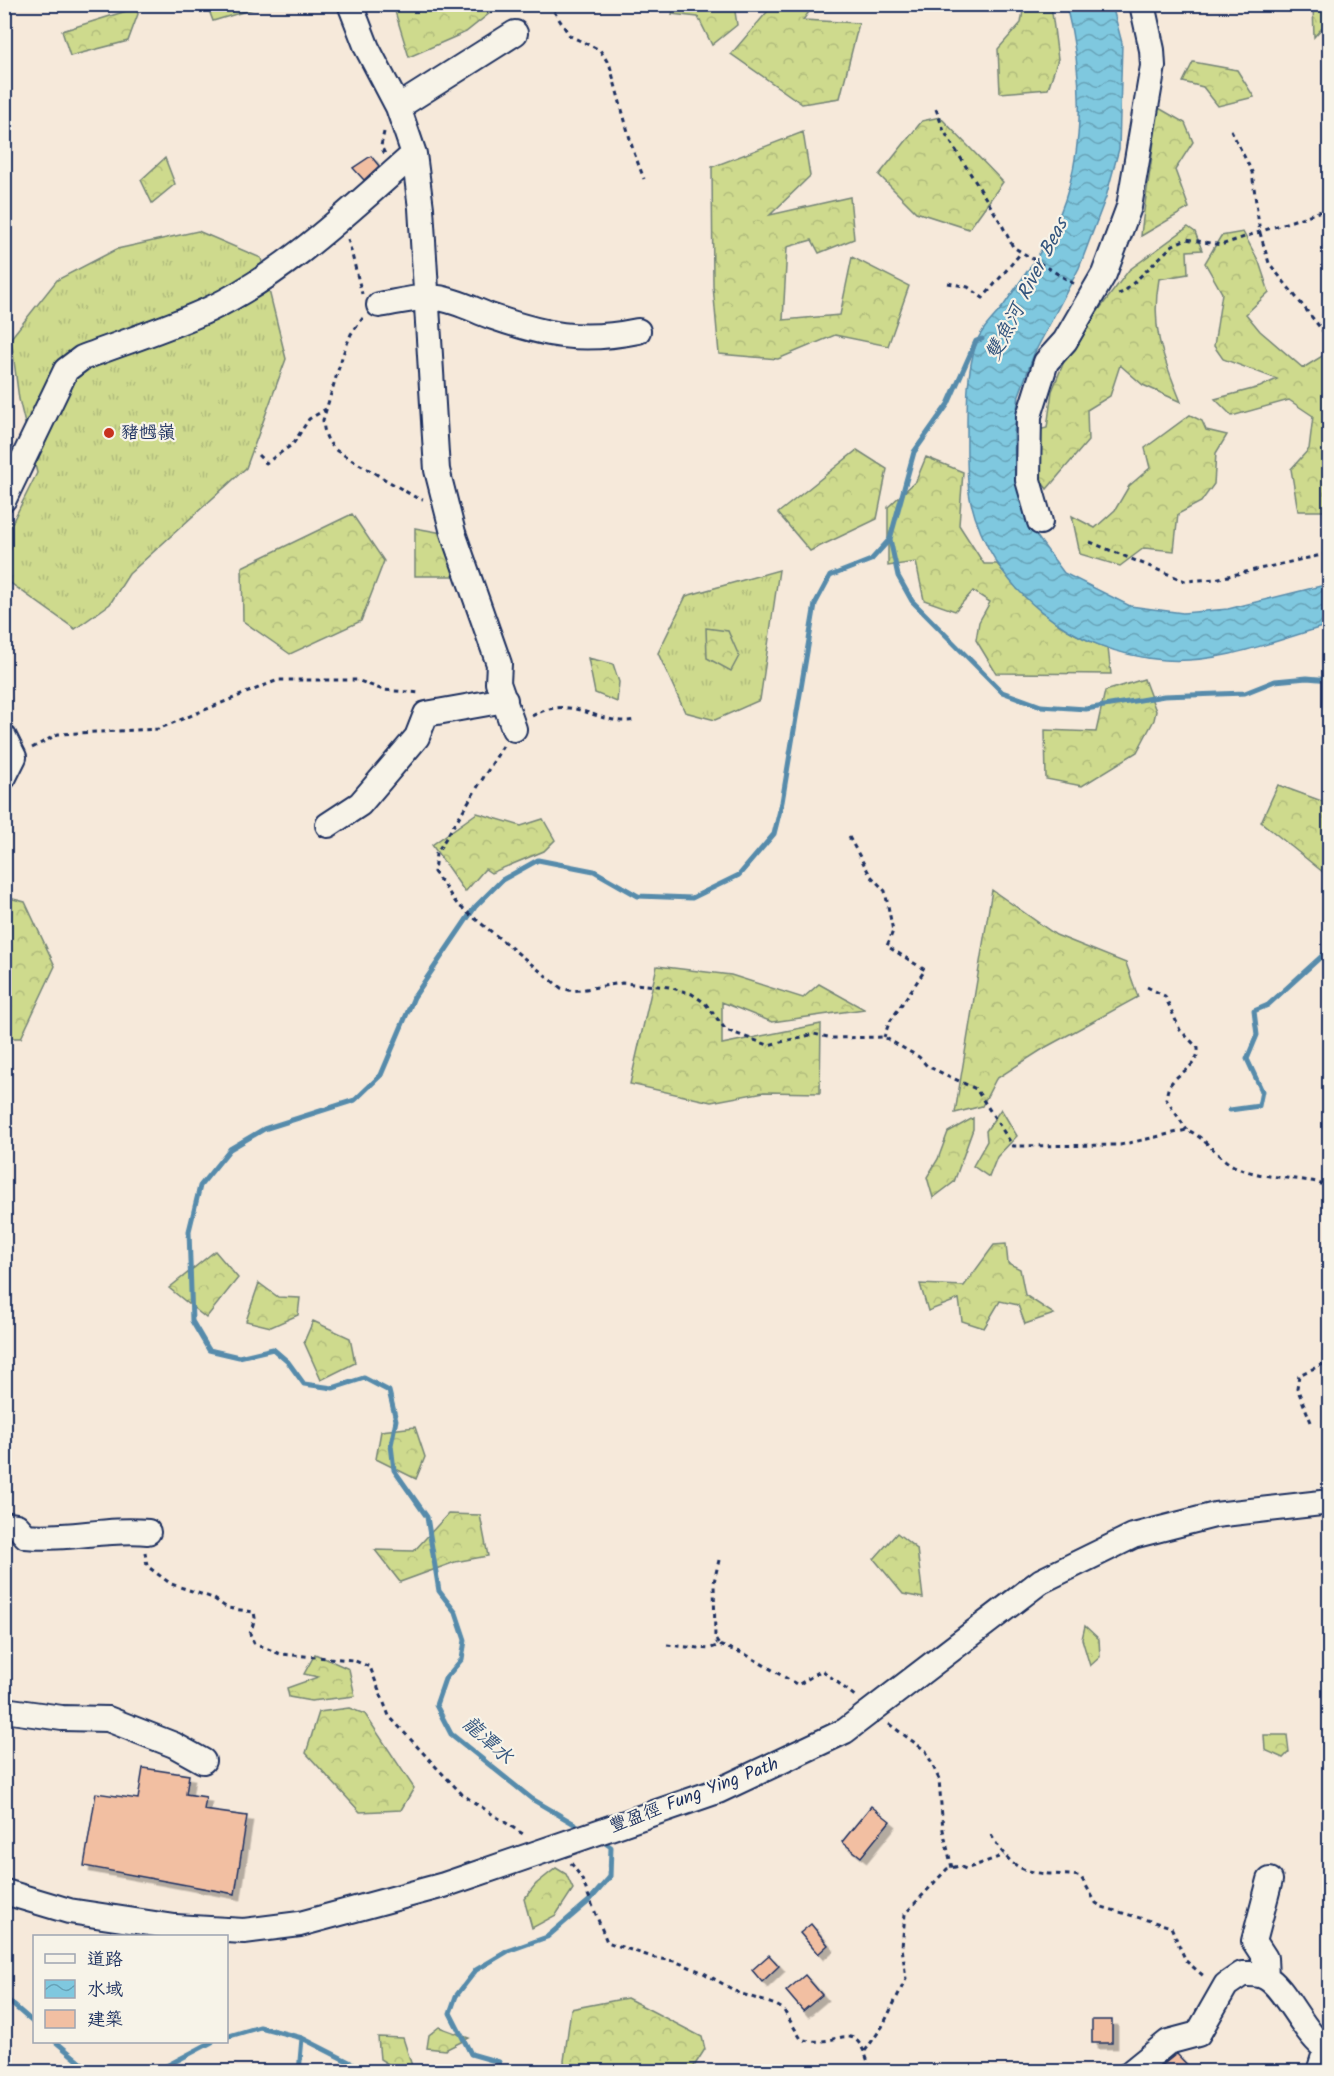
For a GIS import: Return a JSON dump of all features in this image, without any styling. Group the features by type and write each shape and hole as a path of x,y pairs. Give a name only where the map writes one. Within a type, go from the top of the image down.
{"street":[{"path":"350,4 368,48 398,107 414,154 421,208 437,470 453,533 499,664 498,683 514,729"},
{"path":"1040,522 1029,480 1029,416 1046,362 1065,341 1104,274 1131,195 1152,66 1152,51 1142,4"},
{"path":"398,107 515,33"},
{"path":"4,499 66,370 82,358 211,308 287,262 414,154"},
{"path":"369,307 426,297 440,298 520,326 560,336 603,338 638,331"},
{"path":"328,825 360,804 417,736 426,714 505,700"},
{"name":"豐盈徑 Fung Ying Path","path":"5,1892 69,1911 176,1927 244,1931 300,1924 574,1851 623,1825 717,1791 845,1731 1041,1581 1133,1536 1215,1515 1329,1502"},
{"path":"4,1524 17,1526 26,1536 53,1538 104,1531 148,1532"},
{"path":"4,1710 62,1718 108,1719 174,1745 203,1761"},
{"path":"1266,1977 1265,1959 1254,1941 1270,1880"},
{"path":"1131,2072 1168,2042 1198,2034 1223,1989 1242,1974 1266,1977 1276,1985 1325,2058"}],"path":[{"path":"549,4 570,36 600,50 610,66 633,150 644,179"},
{"path":"936,109 950,141 1001,223 1013,247 1020,254 1093,294 1108,298 1124,292 1173,244 1186,239 1221,245 1329,208"},
{"path":"1231,130 1252,172 1260,233 1269,263 1329,340"},
{"path":"342,217 369,307 343,354 326,409 323,430 328,442 337,451 415,497 428,500"},
{"path":"948,284 968,287 983,298 1020,254"},
{"path":"258,455 266,462 292,444 309,419 326,409"},
{"path":"1090,542 1185,581 1215,579 1329,553"},
{"path":"8,757 58,734 158,729 278,680 357,680 382,690 424,694"},
{"path":"636,720 623,722 607,720 573,707 553,707 534,714 514,729 436,854 434,872 457,904 561,988 573,991 622,983 669,987 692,994 705,1003 726,1030 768,1046 814,1034 832,1038 884,1037 919,1057 927,1066 976,1089 1013,1146 1120,1145 1186,1130 1196,1134 1231,1164 1249,1171 1316,1182 1326,1186 1329,1199"},
{"path":"849,837 870,875 885,891 893,931 887,946 925,970 889,1023 884,1037"},
{"path":"1147,987 1165,996 1180,1030 1198,1048 1198,1055 1192,1065 1169,1086 1166,1099 1186,1130"},
{"path":"1329,1234 1324,1270 1329,1275 1326,1283 1329,1302"},
{"path":"1311,1422 1297,1388 1299,1375 1329,1361"},
{"path":"148,1532 145,1554 147,1566 171,1584 213,1598 227,1608 254,1612 255,1618 250,1634 254,1643 280,1654 353,1660 370,1667 389,1716 437,1768 463,1795 530,1839"},
{"path":"719,1560 714,1582 715,1639 719,1646"},
{"path":"667,1645 709,1649 719,1646 745,1654 798,1685 822,1670 859,1700"},
{"path":"887,1722 926,1751 939,1779 943,1830 952,1868"},
{"path":"992,1835 1004,1855 1018,1867 1029,1871 1081,1877 1096,1903 1102,1907 1172,1927 1186,1962 1223,1989"},
{"path":"574,1851 581,1877 607,1942 674,1961 702,1972 739,1993 783,2009 801,2039 822,2042 851,2036 860,2041 871,2072"},
{"path":"865,2051 882,2026 906,1979 902,1947 905,1914 947,1869 959,1866 966,1869 1004,1855"}],"green space":[{"path":"393,4 500,5 466,32 409,57"},
{"path":"207,5 253,5 253,9 213,21"},
{"path":"675,5 734,5 737,25 712,45 698,17 672,14"},
{"path":"773,5 814,5 803,20 859,23 840,98 802,104 731,54"},
{"path":"1024,5 1051,5 1058,59 1048,89 1000,93 998,49 1021,23"},
{"path":"1313,5 1330,5 1329,20 1314,37"},
{"path":"136,8 138,14 128,41 70,56 62,31"},
{"path":"1193,62 1237,70 1254,97 1218,106 1203,87 1183,82"},
{"path":"1157,107 1185,123 1193,142 1175,170 1189,208 1141,236 1154,140"},
{"path":"940,117 1003,182 969,229 916,212 879,175 922,121"},
{"path":"803,132 810,176 770,215 850,197 854,239 819,253 812,240 787,247 783,320 840,315 852,257 909,286 888,346 835,335 778,359 719,354 713,286 712,167"},
{"path":"165,158 175,184 152,203 141,180"},
{"path":"1188,227 1195,232 1202,250 1187,251 1188,274 1159,279 1156,313 1160,342 1181,402 1143,385 1120,365 1110,396 1087,410 1088,441 1047,489 1021,455 1022,434 1047,428 1052,391 1076,332 1095,315 1129,270"},
{"path":"198,231 261,258 286,359 246,468 129,574 110,604 75,629 5,579 4,539 37,473 19,399 11,338 57,280 117,249"},
{"path":"1243,232 1259,262 1269,292 1246,314 1260,331 1303,368 1327,353 1329,357 1329,511 1298,511 1291,469 1309,449 1313,416 1289,400 1232,416 1215,399 1260,387 1277,379 1223,359 1214,346 1222,293 1205,263 1221,236"},
{"path":"1190,415 1202,421 1206,430 1227,435 1216,453 1214,484 1201,502 1178,514 1174,551 1144,548 1120,566 1080,554 1072,516 1095,528 1115,510 1129,486 1150,468 1145,448"},
{"path":"857,450 887,469 877,519 810,551 778,513"},
{"path":"926,457 963,472 959,525 984,564 997,564 1033,604 1059,624 1108,648 1111,674 996,673 976,640 979,622 990,602 973,591 955,611 924,600 916,562 888,566 888,507 916,481"},
{"path":"352,514 384,561 361,621 290,654 243,621 242,567"},
{"path":"415,528 448,534 454,576 415,576"},
{"path":"779,570 760,700 715,720 685,712 658,653 686,596"},
{"path":"706,628 728,631 739,656 731,671 707,658"},
{"path":"588,658 613,664 619,682 617,702 595,693"},
{"path":"1144,679 1156,711 1154,720 1137,752 1082,786 1046,779 1045,730 1096,732 1105,691"},
{"path":"1278,785 1327,803 1329,795 1329,877 1261,822"},
{"path":"477,813 521,826 543,819 555,840 544,851 491,873 485,869 465,892 432,845"},
{"path":"992,890 1056,935 1126,963 1138,997 1046,1047 996,1079 982,1106 955,1113"},
{"path":"5,897 25,902 55,966 21,1038 5,1038"},
{"path":"657,966 731,975 803,998 819,984 864,1009 772,1022 722,1002 722,1044 821,1024 820,1093 764,1092 711,1102 630,1084"},
{"path":"1001,1109 1017,1136 997,1157 989,1177 973,1166 987,1141 986,1131"},
{"path":"973,1118 973,1129 954,1182 933,1198 927,1177 938,1159 948,1132"},
{"path":"1006,1244 1008,1263 1020,1269 1025,1295 1054,1314 1025,1324 1018,1305 1000,1301 984,1328 962,1321 959,1299 928,1311 920,1284 964,1286 994,1245"},
{"path":"215,1251 238,1278 206,1318 169,1288"},
{"path":"259,1283 278,1297 300,1298 298,1315 271,1327 246,1321"},
{"path":"313,1321 350,1338 355,1363 321,1380 304,1342"},
{"path":"415,1427 425,1457 416,1479 376,1459 381,1431"},
{"path":"448,1514 480,1515 488,1556 455,1562 400,1582 375,1550 414,1551"},
{"path":"897,1533 917,1549 923,1598 903,1594 874,1559"},
{"path":"1085,1626 1099,1639 1100,1657 1090,1666 1082,1639"},
{"path":"315,1654 349,1669 355,1696 311,1701 289,1697 287,1688 318,1677 304,1674"},
{"path":"349,1708 365,1714 414,1788 401,1810 360,1812 306,1753 319,1712"},
{"path":"1264,1735 1287,1735 1289,1752 1283,1758 1265,1750"},
{"path":"556,1868 566,1874 573,1889 556,1915 532,1928 524,1899 536,1884"},
{"path":"627,1998 702,2037 705,2049 691,2071 566,2071 564,2061 571,2009"},
{"path":"439,2027 469,2038 445,2050 427,2048 429,2035"},
{"path":"378,2037 403,2038 413,2069 396,2069 380,2059"}],"water":[{"name":"雙魚河 River Beas","path":"1066,5 1112,5 1122,43 1119,149 1106,197 1079,268 1034,354 1019,395 1014,433 1015,467 1036,535 1064,573 1130,606 1183,613 1228,609 1329,584 1329,625 1228,655 1164,660 1130,655 1098,645 1068,630 1040,611 1016,588 996,561 980,531 970,498 967,473 969,376 976,344 981,334 1037,257 1066,198 1074,167 1079,102 1073,37"}],"building":[{"path":"371,156 379,166 364,180 353,168"},
{"path":"143,1768 189,1775 186,1794 206,1797 204,1810 247,1816 235,1894 84,1866 96,1793 138,1799"},
{"path":"871,1806 890,1821 861,1857 842,1842"},
{"path":"811,1924 828,1945 818,1954 800,1933"},
{"path":"769,1955 779,1966 762,1982 752,1970"},
{"path":"805,1975 822,1995 803,2011 786,1991"},
{"path":"1092,2020 1112,2020 1112,2043 1092,2043"},
{"path":"1177,2054 1194,2072 1154,2072 1175,2055"}],"waterway":[{"name":"雙魚河 River Beas","path":"583,1829 532,1799 451,1734 436,1705 445,1679 462,1659 465,1640 456,1613 439,1591 427,1517 394,1470 391,1445 396,1420 389,1391 364,1378 333,1388 304,1384 288,1362 273,1349 239,1357 209,1350 192,1321 189,1231 200,1186 230,1149 264,1129 355,1100 381,1075 414,997 475,907 502,880 538,860 594,871 638,896 692,898 739,875 774,834 782,802 815,604 830,576 871,560 890,539 914,452 948,404 976,341 982,339"},
{"path":"890,539 898,576 912,601 1002,692 1041,706 1086,709 1164,696 1245,693 1275,681 1307,678 1330,680"},
{"path":"1230,1110 1259,1106 1262,1091 1247,1059 1257,1035 1254,1011 1268,1005 1324,954 1330,945"},
{"name":"龍潭水","path":"501,2072 499,2062 471,2054 450,2013 456,1996 476,1970 508,1951 547,1937 589,1901 610,1877 611,1847 599,1839"},
{"path":"4,1997 33,2022"},
{"path":"228,2036 260,2027 302,2038 355,2065 360,2072"},
{"path":"299,2072 302,2038"},
{"path":"57,2043 92,2072"},
{"path":"155,2072 210,2043"}],"place":[{"name":"豬乸嶺","path":"109,433"}]}
